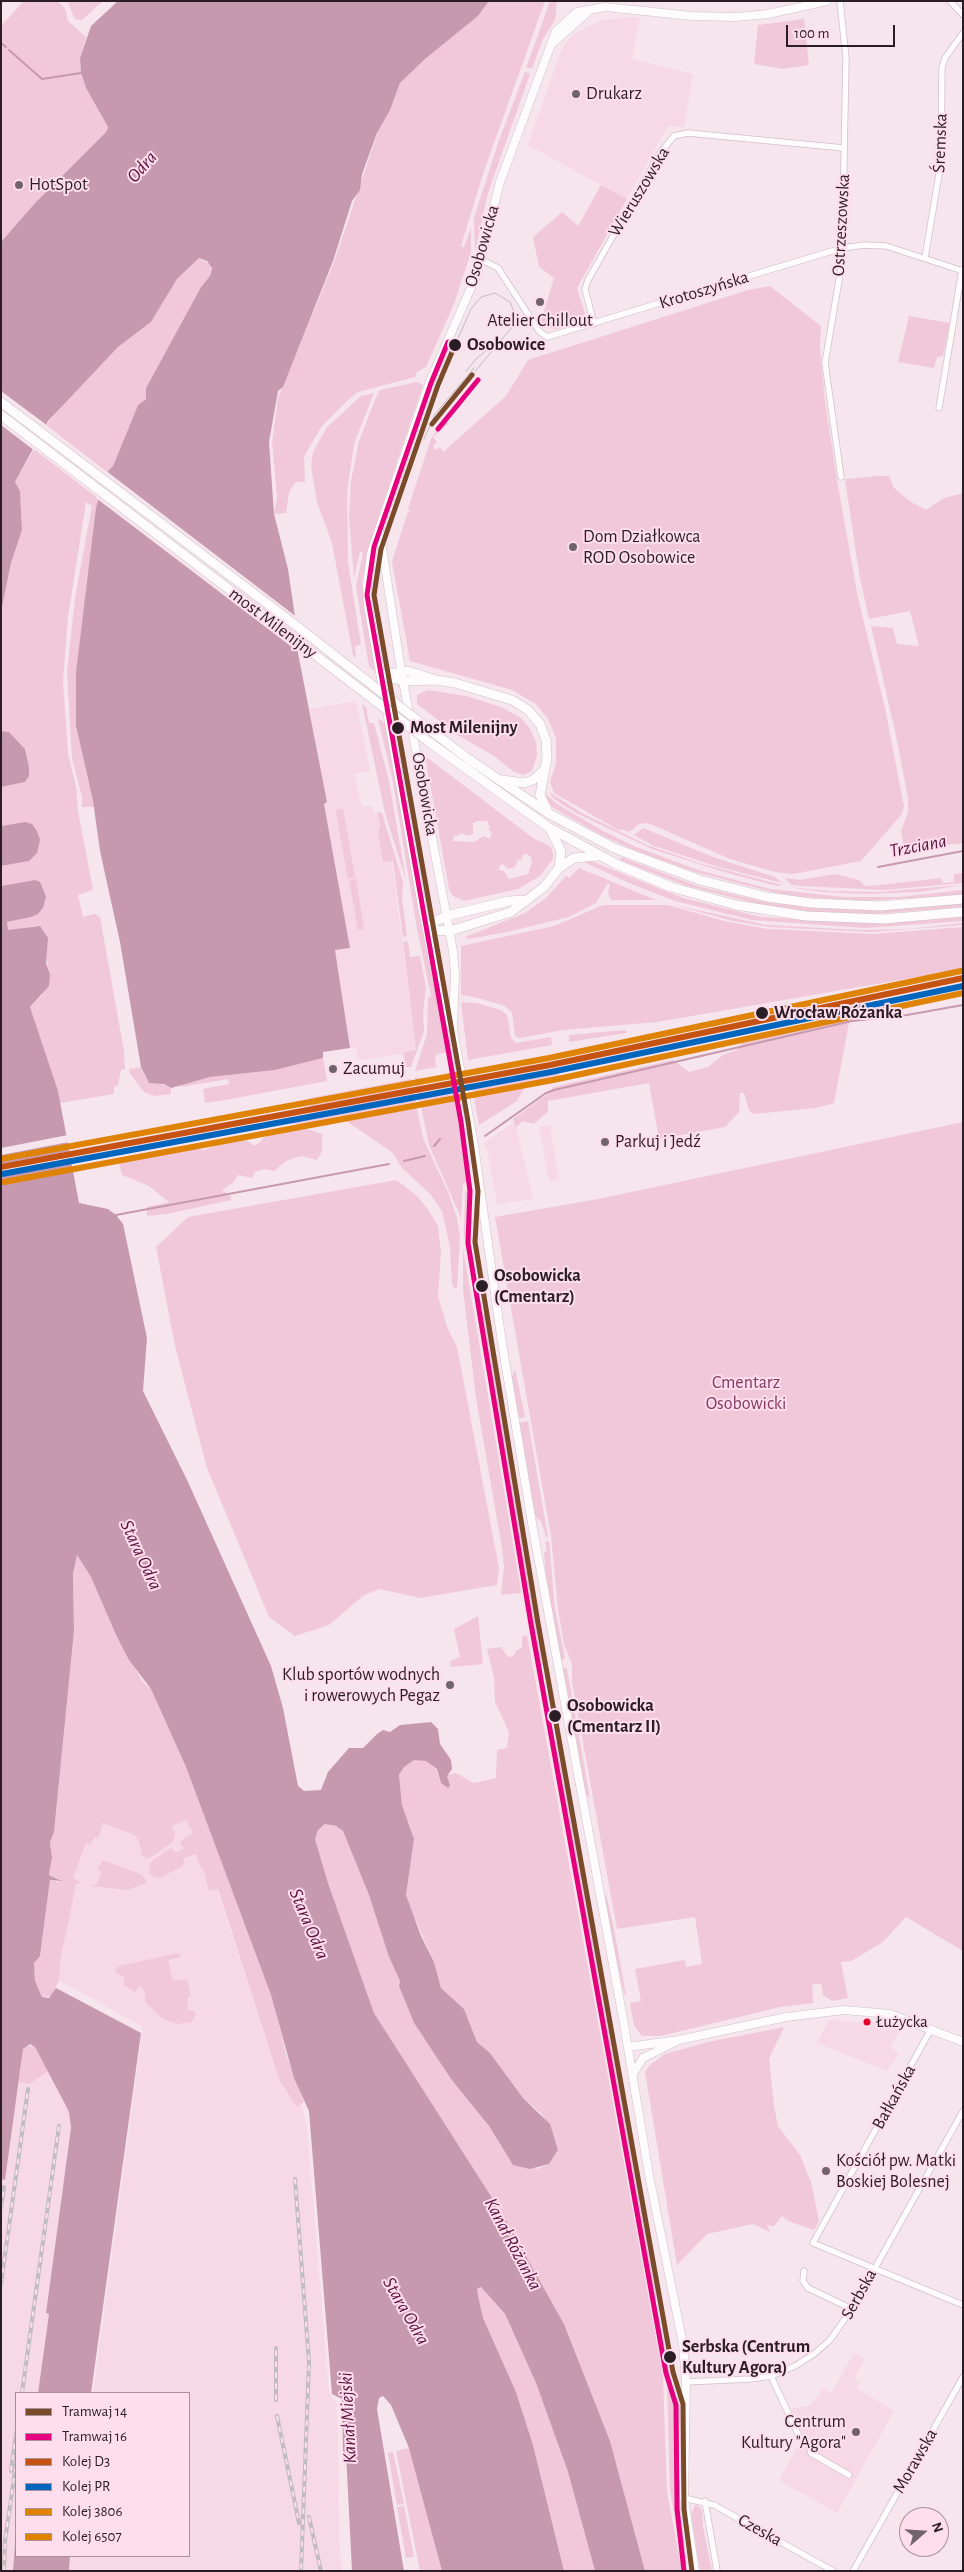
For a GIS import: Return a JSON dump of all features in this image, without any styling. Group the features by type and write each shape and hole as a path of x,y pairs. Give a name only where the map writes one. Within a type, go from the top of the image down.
{"main road":[{"name":"most Milenijny","path":"1,402 426,726 548,813 634,857 700,880 767,897 811,903 880,906 963,899"},
{"name":"most Milenijny","path":"1,415 429,742 548,827 600,856 671,887 713,900 759,910 806,916 875,919 963,912"},
{"path":"381,675 401,670 512,700 528,710 540,724 546,740 547,752 540,795 548,813"},
{"path":"381,675 403,681 436,680"},
{"path":"497,778 524,783 533,780 544,771"},
{"path":"548,827 561,851 559,868"},
{"path":"427,930 450,932 512,912 544,886 559,868 578,856 600,856"},
{"path":"427,930 436,921 446,916 509,901 527,900"}],"street":[{"name":"Osobowicka","path":"695,2571 684,2498 686,2382 683,2344 649,2175 633,2074 532,1520 502,1343 474,1145 453,1030 441,1000 427,930 366,588 368,570 380,530 430,381 471,290 482,260 500,182 556,31 564,21 577,12 617,6 692,16 743,17 808,7 827,1"},
{"name":"Ostrzeszowska","path":"840,1 846,44 842,262 825,364 841,477"},
{"path":"950,1 963,15"},
{"name":"Śremska","path":"925,258 942,162 942,67 945,58 963,33"},
{"name":"Wieruszowska","path":"594,324 585,289 588,280 660,153 674,136 688,133 844,148"},
{"name":"Krotoszyńska","path":"482,260 498,268 539,331 547,337 842,248 865,245 886,246 925,258 962,271 939,408"},
{"name":"Osobowicka","path":"380,530 385,579 450,932 455,969 453,1030"},
{"path":"628,2047 679,2040 729,2027 786,2017 844,2010 890,2014 963,2042"},
{"name":"Bałkańska","path":"874,2269 813,2243 931,2030"},
{"path":"633,2074 643,2058 679,2040"},
{"path":"628,2047 643,2058"},
{"name":"Serbska","path":"686,2382 750,2380 771,2376 795,2366 814,2354 836,2333 852,2309 963,2112"},
{"path":"874,2269 963,2304"},
{"path":"804,2271 803,2281 808,2288 852,2309"},
{"path":"771,2376 799,2436 808,2443 811,2453 849,2475"},
{"name":"Morawska","path":"853,2571 963,2377"},
{"name":"Czeska","path":"684,2498 705,2501 833,2571"},
{"path":"705,2501 717,2571"}],"shaded area":[{"path":"630,17 640,18 632,59 693,74 684,127 668,126 627,199 528,145 561,51 566,42 575,33 602,20"},
{"path":"356,701 370,771 354,774 362,807 372,806 374,813 379,814 383,862 392,861 416,1051 365,1060 357,1059 356,1047 350,1048 335,950 350,948 324,803 327,802 310,709"},
{"path":"515,1122 533,1199 497,1204 488,1153 484,1143"},
{"path":"550,1125 559,1179 549,1181 539,1127"},
{"path":"186,1820 210,1868 279,2079 299,2092 307,2128 329,2393 337,2404 340,2555 342,2571 69,2571 71,2557 190,2557 190,2392 93,2392 143,2027 59,1980 72,1877 90,1828 103,1822 134,1835 139,1841 153,1837 175,1823"},
{"path":"829,2020 903,2026 890,2046 899,2054 887,2071 817,2043"},
{"path":"35,2047 69,2112 71,2128 46,2313 49,2314 38,2392 15,2392 15,2544 13,2571 1,2571 1,2179 5,2179 23,2049"},
{"path":"854,2353 865,2359 854,2378 860,2382 856,2388 894,2411 837,2513 779,2480 804,2435 792,2414 792,2408 810,2406 824,2388 831,2393"}],"green space":[{"path":"24,1 57,1 65,8 68,21 86,37 80,58 81,73 86,88 108,127 107,131 36,202 1,242 1,26"},
{"path":"67,1 103,1 82,20 75,19"},
{"path":"489,1 545,1 484,171 461,246 464,247 471,228 471,252 454,304 426,367 417,372 415,377 358,392 321,427 304,457 305,482 296,482 289,492 286,513 274,514 277,497 272,442 278,398 334,262 382,120 390,110 400,83 425,59 478,16"},
{"path":"550,1 557,1 555,20 543,39 532,68 526,68"},
{"path":"804,19 809,65 783,69 754,64 758,25"},
{"path":"525,72 530,74 488,193 475,251 474,218 498,143"},
{"path":"601,185 627,199 577,288 585,313 581,322 557,329 549,328 541,321 554,278 539,267 533,237 562,212 578,226"},
{"path":"199,258 211,265 210,276 201,287 146,388 146,399 138,405 113,466 107,472 46,425 66,400 118,347 151,322 177,279"},
{"path":"770,286 821,326 820,347 825,401 837,480 858,598 885,708 904,806 902,814 861,861 793,874 775,872 730,859 648,823 639,824 629,832 621,829 620,831 554,793 550,782 556,763 556,738 548,719 536,704 512,690 410,661 392,562 408,511 412,512 408,509 431,439 445,419 449,423 433,437 437,442 433,446 436,450 440,447 443,452 506,396 528,360 748,290"},
{"path":"909,316 950,323 943,356 937,357 934,368 898,362"},
{"path":"417,382 423,385 381,509 367,555 362,583 376,672 369,667 356,586 363,553 360,552 354,577 349,518 351,481 359,441 380,390"},
{"path":"374,393 354,444 347,492 348,562 361,645 355,646 356,658 353,655 332,543 317,502 311,466 313,452 327,427 361,396"},
{"path":"34,449 99,499 76,672 76,726 94,807 82,807 82,797 72,758 67,672 75,598 92,506 86,502 68,617 63,681 68,754 76,786 78,811 93,890 78,895 83,917 95,914 100,917 124,1051 125,1069 121,1070 118,1085 114,1087 114,1094 60,1103 30,1007 42,995 50,974 46,958 35,926 8,931 7,922 31,917 43,908 46,897 35,880 1,886 1,866 29,861 25,822 1,826 1,787 25,782 29,776 29,767 25,749 9,732 1,731 1,612 11,563 22,530 20,491 15,482"},
{"path":"889,476 894,488 911,502 926,510 944,498 963,493 963,843 904,850 901,831 908,812 908,798 871,626 893,628 897,644 919,646 910,611 869,619 859,573 845,479"},
{"path":"428,690 466,696 501,707 521,718 530,729 536,742 537,755 532,771 523,775 514,772 494,756 456,734 417,704 417,695"},
{"path":"362,704 366,707 369,723 374,723 389,781 406,880 385,813"},
{"path":"378,718 387,725 432,980 451,1046 449,1047 451,1054 447,1052 437,1054 435,1058 436,1067 415,1071 427,1034 428,998 431,996 417,929 393,782"},
{"path":"425,756 533,838 550,846 553,853 553,859 540,876 518,889 464,901 453,896 449,889","holes":["487,821 490,829 487,830 492,832 490,839 483,836 474,842 453,841 454,836 458,836 461,833 469,836 473,834 473,823","527,854 531,857 532,862 528,874 509,879 504,871 499,870 500,865 503,864 508,869 515,867 518,859 521,860 523,855"]},
{"path":"549,792 582,813 647,845 699,863 782,885 777,886 724,872 652,849 576,813 554,799"},
{"path":"543,795 547,795 557,804 603,831 634,846 698,870 770,889 844,897 899,897 963,890 963,895 863,901 788,896 695,872 636,851 601,835 552,807"},
{"path":"338,809 343,809 355,877 348,879 336,812"},
{"path":"377,812 382,813 403,882 402,899 407,936 403,937 393,861 383,862 378,831 380,824"},
{"path":"643,828 713,857 775,877 782,883 715,866 654,846 634,835"},
{"path":"621,857 697,886 766,902 835,909 897,909 963,903 963,907 874,914 823,913 767,906 687,886 620,860"},
{"path":"586,859 683,898 761,917 865,923 963,916 963,921 865,928 752,920 675,901 629,883 584,862 576,862 567,867 573,862"},
{"path":"579,868 656,900 611,900 608,893 610,885 608,883 596,903 569,917 507,932 469,939 465,937 525,913 545,899 566,876 569,878"},
{"path":"963,873 963,883 884,890 792,885 784,878 800,880 835,874 859,880 865,886 871,886 941,878 943,883 954,882 954,874"},
{"path":"356,879 364,929 358,930 349,880"},
{"path":"963,885 919,892 866,894 824,892 788,887 831,891 878,892"},
{"path":"603,905 668,905 724,921 768,929 873,934 963,927 963,969 657,1022 563,1030 520,1038 515,1036 512,1013 505,1006 461,995 461,946 554,926"},
{"path":"674,905 766,925 860,930 908,929 963,923 963,925 871,932 769,927 733,921"},
{"path":"408,941 410,957 420,956 426,988 423,1014 424,1031 411,1067 406,1067 403,1053 416,1050 403,942"},
{"path":"461,1002 477,1003 501,1010 507,1015 511,1038 516,1043 551,1037 552,1045 468,1060"},
{"path":"848,1018 849,1023 834,1103 816,1108 753,1114 749,1110 744,1093 740,1093 739,1112 725,1127 659,1139 649,1083 548,1101 548,1112 534,1124 523,1121 516,1127 513,1119 550,1092 553,1087 673,1060 689,1072 708,1067 723,1055 737,1050 742,1043"},
{"path":"625,1030 627,1033 569,1042 569,1035"},
{"path":"323,1058 327,1081 231,1099 205,1103 203,1089 229,1084 228,1079 181,1087 179,1084 210,1077 275,1070"},
{"path":"141,1067 144,1075 171,1088 171,1094 154,1096 144,1092 129,1072 129,1069"},
{"path":"557,1068 559,1076 527,1083 517,1101 479,1125 472,1085 478,1087 478,1084"},
{"path":"419,1077 422,1096 445,1091 446,1095 458,1093 465,1130 462,1136 469,1178 463,1185 461,1218 429,1145 415,1078"},
{"path":"411,1079 423,1138 448,1192 457,1218 460,1238 457,1288 454,1288 452,1283 450,1247 442,1211 430,1194 402,1168 393,1153 339,1116 327,1126 280,1123 204,1139 201,1134 312,1114 310,1098"},
{"name":"Cmentarz Osobowicki","path":"963,1122 963,1951 906,1917 883,1942 851,1961 841,1962 848,1998 832,2001 823,1995 821,1984 816,1984 812,1985 813,2003 780,2007 661,2036 642,2036 634,2026 630,2003 641,2001 635,1969 685,1960 686,1967 702,1964 695,1917 617,1929 572,1682 572,1664 564,1644 558,1609 551,1536 495,1217 598,1199"},
{"path":"307,1129 322,1134 322,1151 317,1160 301,1156 286,1161 274,1171 265,1169 255,1172 252,1178 238,1175 234,1182 222,1190 231,1196 231,1200 167,1214 147,1216 147,1207 169,1202 149,1186 122,1175 119,1164 119,1161 129,1157 187,1147 205,1150 222,1142 243,1138 255,1146 272,1131"},
{"path":"396,1180 417,1196 438,1226 441,1252 438,1296 447,1327 457,1347 499,1568 497,1585 420,1598 380,1589 364,1595 329,1625 295,1636 269,1617 207,1468 175,1346 156,1247 188,1217"},
{"path":"465,1191 469,1192 469,1239 478,1293 474,1293 464,1235"},
{"path":"463,1248 522,1593 501,1595 504,1567 502,1548 476,1398 463,1290"},
{"path":"480,1297 483,1314 485,1314 544,1665 536,1666 475,1299"},
{"path":"515,1369 525,1417 521,1418 518,1416 511,1379"},
{"path":"528,1421 548,1537 546,1537 541,1521 536,1518 519,1425 521,1422"},
{"path":"549,1541 555,1609 565,1658 561,1661 546,1576 544,1552 547,1551 545,1542"},
{"path":"77,1555 91,1577 116,1635 143,1682 151,1689 186,1767 274,2003 286,2054 304,2102 297,2107 279,2079 218,1889 209,1891 203,1868 201,1868 196,1854 184,1858 183,1866 159,1878 152,1876 149,1872 151,1862 171,1848 176,1853 184,1848 180,1842 193,1833 186,1820 171,1826 175,1833 173,1842 148,1859 142,1856 139,1841 134,1835 103,1823 98,1838 94,1837 91,1845 86,1843 73,1878 79,1881 80,1884 76,1884 61,1957 59,1980 52,1996 42,1997 35,1981 34,1963 40,1956 50,1880 59,1882 60,1879 49,1875 52,1858 50,1842 54,1832 74,1631 73,1574"},
{"path":"478,1616 483,1664 451,1667 450,1661 460,1657 454,1629"},
{"path":"527,1635 663,2376 667,2492 682,2571 645,2571 610,2441 564,2324 503,2215 374,2013 328,1883 315,1839 318,1830 325,1824 336,1826 343,1831 369,1895 389,1957 400,1981 399,1986 414,2023 451,2079 489,2126 509,2159 537,2169 549,2164 558,2150 542,2114 523,2098 490,2053 477,2042 464,2009 441,1988 434,1962 406,1894 414,1839 402,1805 399,1775 404,1767 414,1760 420,1760 426,1761 436,1769 441,1783 447,1775 456,1773 474,1783 496,1778 497,1750 507,1748 509,1732 495,1702 494,1678 487,1649 501,1647 508,1657 513,1656 517,1650 522,1648 522,1636"},
{"path":"562,1667 567,1669 590,1798 585,1794"},
{"path":"544,1681 555,1742 558,1742 657,2287 656,2303 672,2384 667,2380 540,1682"},
{"path":"103,1860 142,1875 147,1883 128,1890 90,1886 96,1885 102,1871 97,1869"},
{"path":"606,1894 626,1995 624,1994 604,1898"},
{"path":"179,1953 180,1957 168,1960 173,1981 187,1979 191,1997 188,1997 187,2010 195,2011 195,2016 192,2022 178,2024 163,2019 145,2002 145,1992 141,1987 138,1986 136,1992 133,1991 124,1985 125,1978 115,1972 118,1966"},
{"path":"784,2027 769,2059 774,2106 778,2126 800,2155 811,2182 819,2221 814,2230 788,2221 782,2216 774,2226 767,2225 770,2232 753,2224 707,2234 677,2265 645,2072 650,2065 665,2054 708,2042"},
{"path":"26,2045 35,2047 48,2071 30,2084 19,2082 23,2049"},
{"path":"481,2287 505,2314 536,2383 568,2472 595,2571 564,2571 533,2445 516,2392 483,2318 477,2289"},
{"path":"667,2383 675,2391 674,2502 682,2564 670,2489"},
{"path":"677,2392 680,2408 679,2498 687,2565 684,2565 676,2496"},
{"path":"409,2448 416,2468 442,2571 420,2571 396,2451"},
{"path":"393,2452 404,2504 397,2505 388,2453"},
{"path":"696,2504 702,2510 703,2527 712,2571 700,2571 691,2514"},
{"path":"404,2506 414,2557 406,2558 397,2507"}],"water":[{"name":"Odra","path":"118,1 489,1 478,16 425,59 400,83 390,110 377,133 362,174 360,190 352,201 333,261 283,387 278,391 269,442 274,514 288,569 299,644 298,653 327,802 324,804 350,948 335,950 350,1048 323,1052 323,1058 275,1070 210,1077 171,1088 164,1084 149,1083 141,1067 120,942 100,851 93,801 76,726 76,672 96,508 105,474 113,466 138,405 146,399 146,388 201,287 210,276 212,268 207,261 199,258 177,279 151,322 118,347 48,421 15,482 20,491 22,530 11,563 1,612 1,242 36,202 107,131 108,127 86,88 81,73 80,58 91,26"},
{"path":"1,731 9,732 25,749 29,776 25,782 1,787"},
{"path":"25,822 32,824 37,831 40,840 37,853 29,861 1,866 1,826"},
{"path":"35,880 40,882 46,897 43,908 38,914 7,922 8,930 40,926 48,938 46,963 50,974 49,986 30,1007 58,1091 79,1203 108,1209 123,1224 147,1338 143,1391 188,1482 271,1666 283,1708 298,1786 304,1791 321,1790 328,1772 349,1748 363,1748 383,1730 390,1732 400,1725 431,1722 438,1729 440,1744 451,1760 452,1769 447,1776 450,1786 448,1788 441,1783 437,1769 426,1761 414,1760 404,1767 399,1775 402,1805 414,1839 406,1895 421,1936 434,1962 441,1988 464,2009 477,2042 490,2053 523,2098 550,2124 558,2150 549,2164 530,2169 513,2165 489,2126 451,2079 414,2023 399,1986 400,1981 389,1957 369,1895 343,1831 336,1826 325,1824 318,1830 315,1839 328,1883 374,2013 503,2215 564,2324 610,2441 645,2571 595,2571 568,2472 536,2383 505,2314 481,2287 477,2289 483,2318 516,2392 533,2445 564,2571 442,2571 409,2448 391,2405 383,2396 379,2398 377,2409 404,2571 352,2571 346,2453 343,2452 342,2399 332,2394 309,2111 294,2078 271,1995 186,1767 151,1689 129,1660 91,1577 77,1555 73,1574 74,1631 54,1832 50,1842 52,1858 49,1875 62,1881 50,1880 40,1956 34,1963 35,1981 42,1997 49,1998 56,1988 141,2033 91,2392 38,2392 49,2314 46,2313 71,2128 69,2112 35,2047 30,2044 23,2049 5,2180 1,2179 1,886"},
{"path":"15,2544 15,2557 70,2557 69,2571 13,2571"}],"pier":[{"path":"1,391 48,426 35,451 1,425"},
{"path":"105,470 298,618 301,654 96,498"},
{"path":"68,1135 69,1142 1,1155 1,1148"},
{"path":"71,1151 72,1158 1,1172 1,1164"}],"waterway":[{"path":"1,43 6,47"},
{"path":"9,50 42,79 81,73"},
{"name":"Trzciana","path":"878,867 963,851"},
{"path":"485,1136 546,1093 554,1090 852,1021 907,1015 963,1005"},
{"path":"434,1146 440,1139"},
{"path":"404,1161 425,1156"},
{"path":"116,1215 389,1164"}],"tram line":[{"path":"455,345 471,309 481,297 495,293 510,302 515,314 513,326 472,375"},
{"name":"16","path":"448,342 431,383 374,547 367,595 461,1122 470,1191 468,1243 531,1624 666,2373 676,2405 677,2509 684,2571"},
{"name":"14","path":"455,345 438,385 381,549 374,595 468,1121 478,1191 475,1242 538,1623 673,2372 683,2404 684,2509 692,2571"},
{"path":"466,371 478,357 491,347"},
{"path":"424,439 435,414 474,368"},
{"name":"14","path":"432,424 472,375"},
{"name":"16","path":"438,429 478,380"}],"railway":[{"path":"1,2284 28,2089"},
{"path":"22,2392 59,2126"},
{"path":"295,2179 309,2362 301,2571"},
{"path":"1,2208 4,2187"},
{"path":"276,2348 276,2400"},
{"path":"277,2416 299,2523"},
{"path":"11,2471 15,2441"},
{"path":"4,2571 5,2541 15,2471"},
{"path":"309,2517 321,2571"}],"rail line":[{"name":"3806","path":"1,1159 549,1058 961,971"},
{"name":"D3","path":"1,1167 550,1065 963,978"},
{"name":"PR","path":"2,1174 551,1072 963,986"},
{"name":"6507","path":"4,1182 553,1080 963,993"}],"place":[{"name":"Drukarz","path":"576,94"},
{"name":"HotSpot","path":"19,185"},
{"name":"Atelier Chillout","path":"540,302"},
{"name":"Osobowice","path":"455,345"},
{"name":"Dom Działkowca ROD Osobowice","path":"573,547"},
{"name":"Most Milenijny","path":"398,728"},
{"name":"Wrocław Różanka","path":"762,1013"},
{"name":"Zacumuj","path":"333,1069"},
{"name":"Parkuj i Jedź","path":"605,1142"},
{"name":"Osobowicka (Cmentarz)","path":"482,1286"},
{"name":"Klub sportów wodnych i rowerowych Pegaz","path":"450,1685"},
{"name":"Osobowicka (Cmentarz II)","path":"555,1716"},
{"name":"Łużycka","path":"867,2022"},
{"name":"Kościół pw. Matki Boskiej Bolesnej","path":"826,2171"},
{"name":"Serbska (Centrum Kultury Agora)","path":"670,2357"},
{"name":"Centrum Kultury \"Agora\"","path":"856,2432"}],"water label":[{"name":"Stara Odra","path":"141,1555"},
{"name":"Stara Odra","path":"309,1924"},
{"name":"Kanał Różanka","path":"513,2244"},
{"name":"Stara Odra","path":"406,2311"},
{"name":"Kanał Miejski","path":"348,2418"}]}
